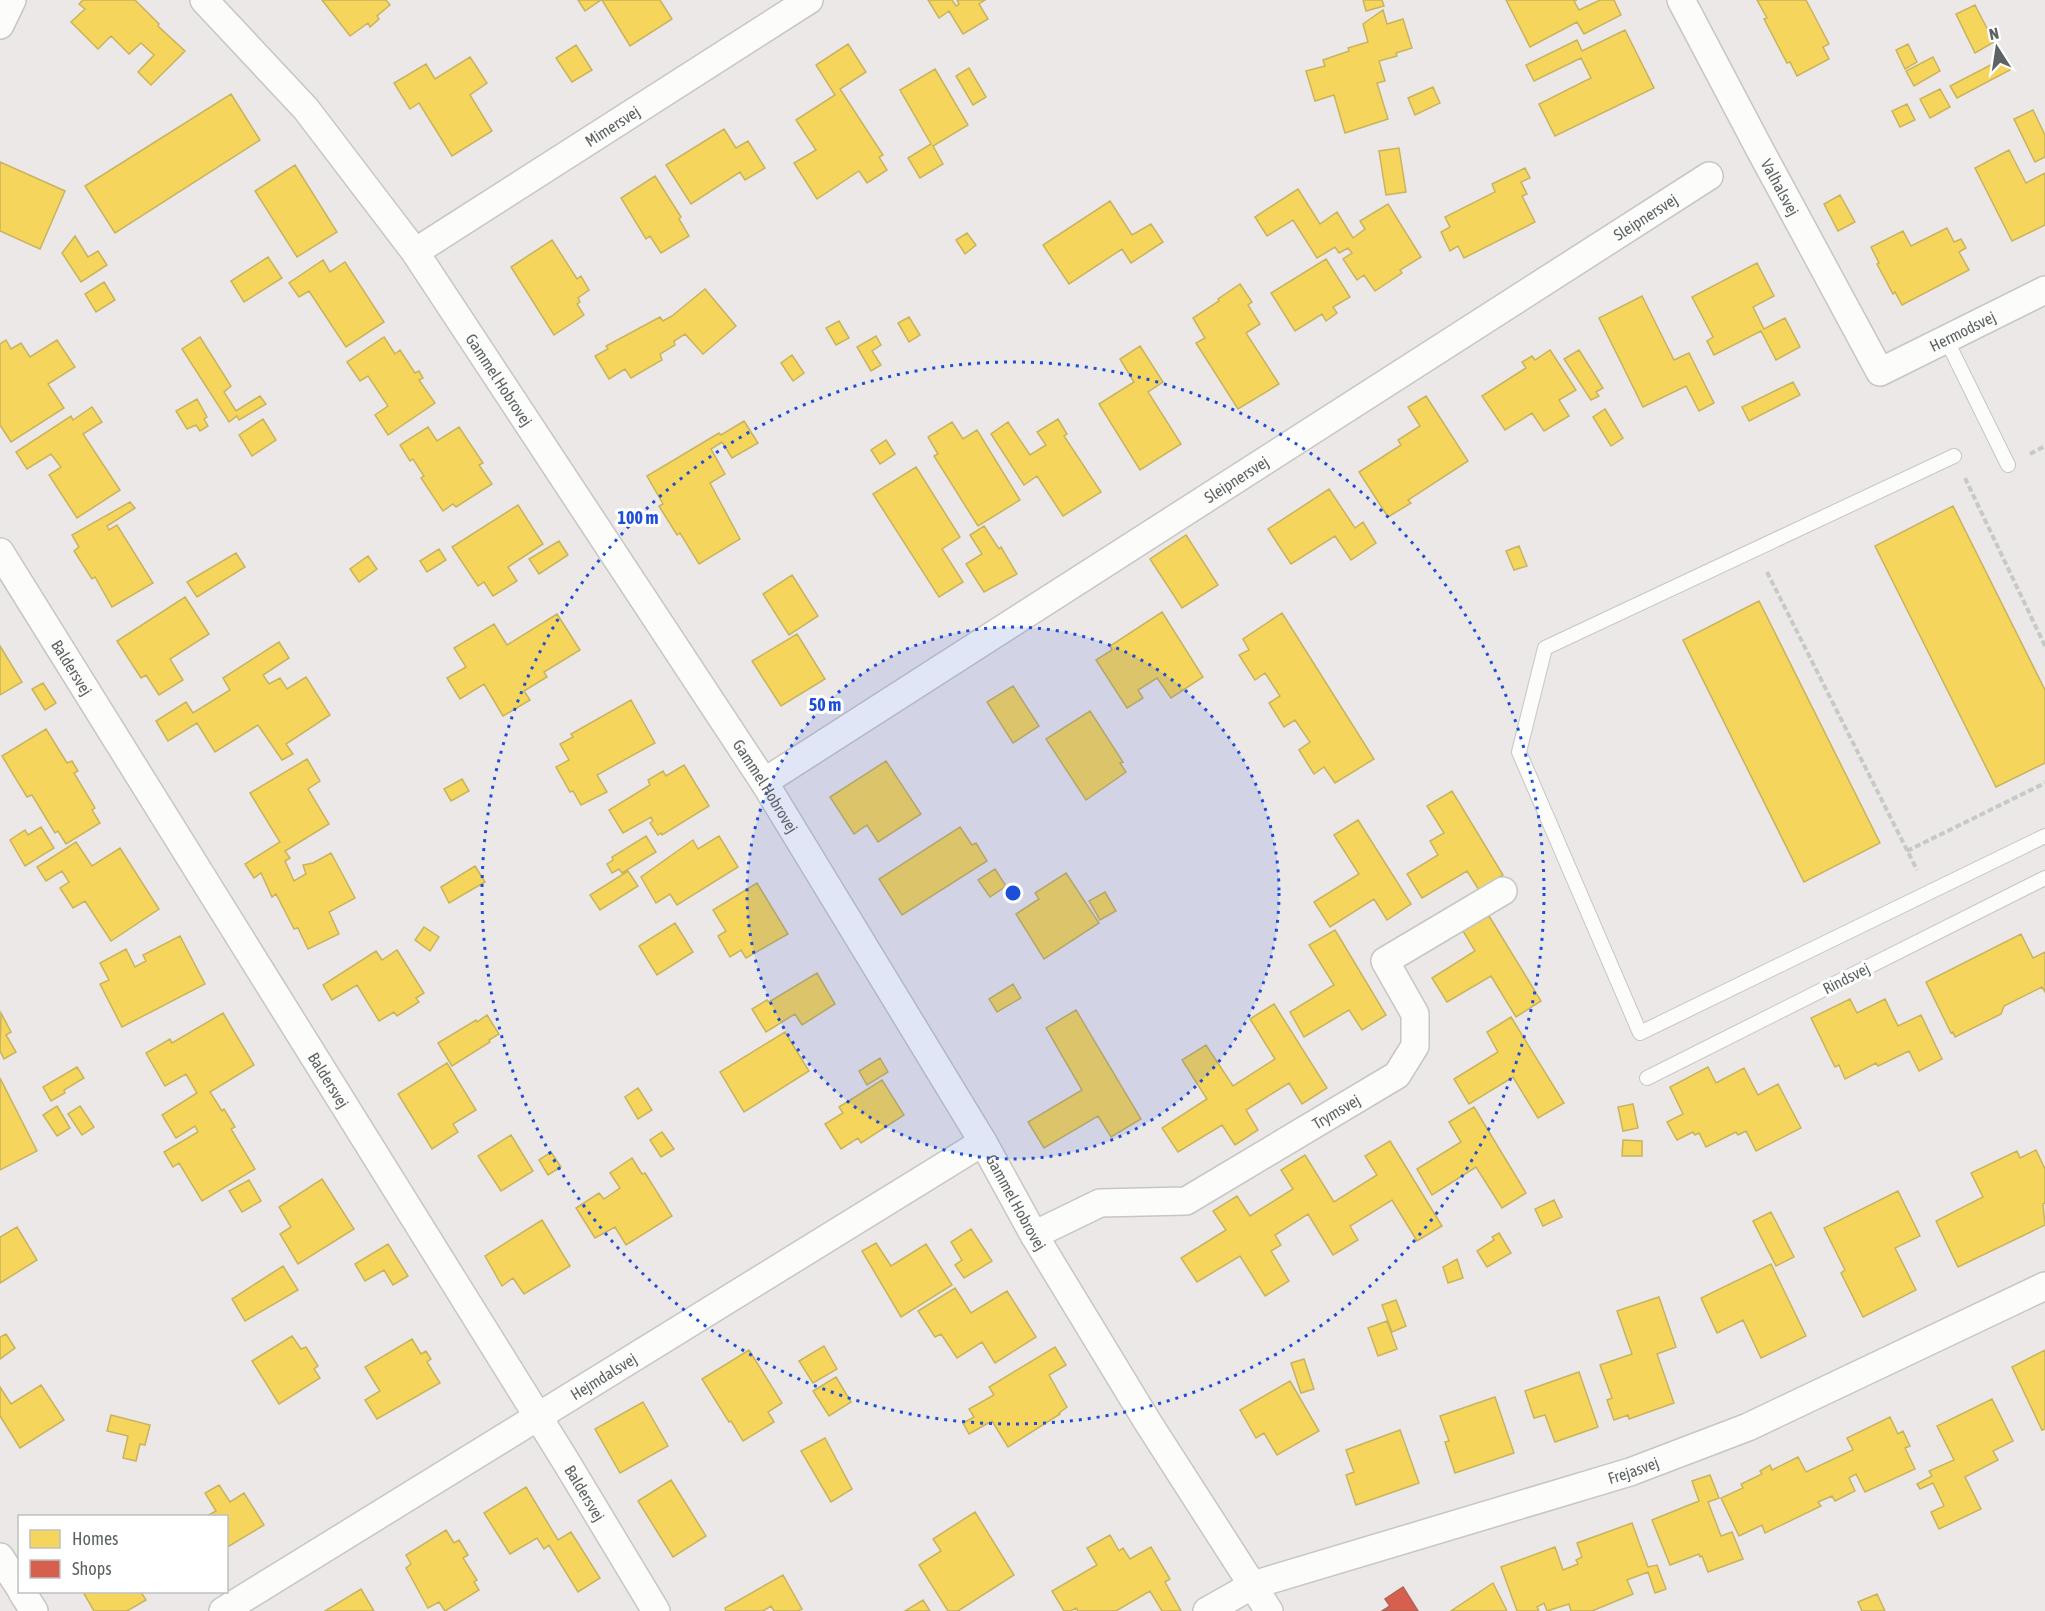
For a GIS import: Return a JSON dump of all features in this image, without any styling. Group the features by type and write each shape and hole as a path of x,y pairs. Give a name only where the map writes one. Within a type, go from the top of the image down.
{"street":[{"path":"0,25 12,0"},
{"name":"Gammel Hobrovej","path":"204,0 306,109 415,252 764,782 983,1142 1034,1235 1147,1420 1269,1611"},
{"name":"Mimersvej","path":"415,252 809,0"},
{"name":"Valhalsvej","path":"1681,0 1880,372"},
{"name":"Sleipnersvej","path":"764,782 1708,176"},
{"name":"Hermodsvej","path":"1880,372 2045,290"},
{"name":"Baldersvej","path":"0,552 656,1611"},
{"name":"Trymsvej","path":"1034,1235 1100,1203 1186,1201 1397,1075 1415,1046 1415,1014 1385,960 1503,891"},
{"name":"Hejmdalsvej","path":"223,1611 983,1142"},
{"name":"Frejasvej","path":"1206,1611 1253,1585 1630,1472 1748,1427 2045,1286"},
{"path":"0,1557 18,1587"},
{"path":"22,1593 34,1611"}],"lane":[{"path":"1946,339 2008,465"},
{"path":"1954,456 1545,648 1519,752 1640,1033 2045,836"},
{"name":"Rindsvej","path":"1647,1078 2045,878"}],"path":[{"path":"1954,456 2045,646"},
{"path":"1755,549 1929,892"},
{"path":"1907,851 2045,783"}],"building: Homes":[{"path":"83,0 135,0 185,51 151,85 138,72 154,55 141,43 129,54 111,36 98,49 71,22 85,9 79,4"},
{"path":"322,0 386,0 390,5 377,16 379,19 370,27 368,23 350,36"},
{"path":"578,0 601,0 585,11"},
{"path":"602,0 660,0 672,19 630,46"},
{"path":"928,0 952,0 956,6 959,4 957,0 985,0 979,4 988,19 963,34 949,11 939,18"},
{"path":"1363,0 1382,0 1384,6 1366,11"},
{"path":"1506,0 1577,0 1574,1 1579,10 1600,0 1614,0 1621,15 1584,34 1577,22 1530,47"},
{"path":"1757,0 1806,0 1829,44 1823,47 1829,59 1797,76 1790,62 1787,63 1764,19 1767,18"},
{"path":"1975,5 1994,42 1975,53 1956,14"},
{"path":"1383,10 1387,24 1403,19 1412,48 1396,53 1397,56 1379,61 1385,81 1377,83 1388,119 1345,133 1334,95 1315,101 1306,71 1325,66 1323,60 1349,51 1348,48 1368,42 1363,24"},
{"path":"1625,30 1654,88 1555,136 1539,104 1591,78 1581,58 1534,81 1526,65 1577,40 1582,51"},
{"path":"848,44 866,72 840,89 883,155 879,157 887,170 867,183 859,171 817,199 794,163 816,150 796,120 835,95 816,65"},
{"path":"1908,44 1917,62 1905,69 1896,50"},
{"path":"576,45 592,70 572,82 556,58"},
{"path":"470,57 487,83 470,95 492,131 452,156 419,103 410,109 394,83 426,64 435,79"},
{"path":"1933,57 1940,71 1914,86 1906,71"},
{"path":"2004,58 2010,70 1957,98 1950,86"},
{"path":"969,68 986,97 973,105 956,76"},
{"path":"935,69 968,125 933,146 943,164 920,178 908,158 931,144 900,90"},
{"path":"1433,87 1440,103 1415,115 1408,98"},
{"path":"1940,89 1950,107 1930,118 1920,99"},
{"path":"231,94 260,140 115,233 85,186"},
{"path":"1907,104 1915,120 1900,127 1892,111"},
{"path":"2033,110 2045,135 2045,157 2035,162 2014,119"},
{"path":"724,129 736,148 748,141 765,168 745,180 740,172 691,204 666,165"},
{"path":"1399,148 1406,192 1386,195 1379,151"},
{"path":"2009,150 2026,183 2045,173 2045,225 2012,241 1975,168"},
{"path":"0,162 65,191 40,249 0,231"},
{"path":"295,165 337,232 297,257 255,191"},
{"path":"1525,168 1530,178 1521,182 1527,194 1522,196 1535,222 1464,258 1458,246 1450,251 1441,232 1450,227 1445,217 1495,192 1492,184"},
{"path":"655,176 681,217 679,219 689,236 661,253 650,236 646,239 621,198"},
{"path":"1298,189 1320,224 1337,212 1353,238 1365,229 1360,221 1388,204 1421,257 1400,270 1402,273 1375,291 1364,275 1357,280 1343,259 1352,253 1348,248 1339,253 1335,247 1317,258 1293,220 1267,236 1255,217"},
{"path":"1840,195 1855,222 1838,231 1824,204"},
{"path":"1110,201 1132,235 1151,224 1163,242 1131,263 1122,249 1069,284 1043,245"},
{"path":"1947,228 1954,242 1961,239 1966,248 1959,252 1969,270 1902,305 1895,292 1893,294 1871,247 1903,231 1911,246"},
{"path":"967,233 976,245 965,254 956,240"},
{"path":"75,236 88,257 98,251 107,265 81,282 62,253"},
{"path":"552,240 577,279 581,276 589,290 578,298 580,302 577,304 584,315 554,335 511,267"},
{"path":"268,257 282,278 244,302 231,281"},
{"path":"1326,259 1350,297 1333,307 1337,313 1326,321 1322,314 1295,331 1271,293"},
{"path":"323,260 330,272 345,262 384,322 346,347 309,291 299,297 289,283"},
{"path":"1757,263 1774,296 1753,307 1764,329 1785,318 1800,347 1776,360 1761,331 1714,355 1707,341 1713,337 1692,297"},
{"path":"104,282 115,300 96,312 85,294"},
{"path":"1240,284 1252,302 1248,305 1260,324 1246,333 1279,384 1238,409 1196,343 1205,338 1193,318"},
{"path":"705,289 736,326 703,354 685,334 674,341 675,345 660,354 662,360 631,378 625,369 609,379 595,356 608,349 606,346 660,317 663,321 672,316"},
{"path":"1642,296 1674,360 1689,353 1714,403 1699,411 1686,386 1643,407 1599,318"},
{"path":"909,317 920,335 909,342 898,323"},
{"path":"839,321 849,338 836,345 826,328"},
{"path":"876,336 881,345 872,351 881,365 871,371 857,347"},
{"path":"200,337 231,386 224,392 236,411 260,396 266,404 239,420 237,416 229,422 182,349"},
{"path":"384,337 395,354 400,350 415,373 419,371 423,378 419,380 435,403 388,435 375,415 388,406 368,376 360,381 347,362"},
{"path":"6,340 11,349 21,343 30,357 57,340 75,367 48,384 64,408 11,442 0,425 0,344"},
{"path":"1140,346 1163,382 1148,392 1181,444 1140,470 1099,404 1134,382 1120,359"},
{"path":"1550,350 1576,390 1559,400 1569,416 1544,431 1532,413 1505,430 1482,396 1526,368 1522,362 1532,356 1535,360"},
{"path":"1579,350 1603,388 1596,392 1599,396 1591,400 1564,359"},
{"path":"792,355 804,373 793,381 781,363"},
{"path":"1793,382 1800,395 1749,421 1742,407"},
{"path":"1426,396 1468,461 1408,500 1411,503 1388,517 1359,472 1401,445 1398,440 1420,426 1408,407"},
{"path":"197,399 207,417 204,419 208,426 200,431 196,425 187,429 176,411"},
{"path":"92,407 102,422 83,434 120,490 77,518 49,475 61,467 51,454 27,469 16,452 71,416 73,420"},
{"path":"1605,409 1623,438 1611,446 1593,417"},
{"path":"263,419 276,440 252,456 239,435"},
{"path":"1058,419 1067,434 1064,436 1101,492 1063,516 1037,476 1024,485 991,434 1008,422 1030,455 1046,445 1037,432"},
{"path":"744,421 758,443 732,458 722,442 711,449 725,474 710,483 740,539 699,564 680,533 677,535 659,506 663,504 647,476 719,433 721,435"},
{"path":"952,422 963,439 977,430 1020,500 978,526 934,456 938,454 928,437"},
{"path":"428,427 437,441 459,427 483,463 479,465 492,484 456,507 453,504 443,511 421,478 424,476 413,459 410,461 400,445"},
{"path":"886,440 895,454 880,464 871,450"},
{"path":"916,467 960,537 942,549 963,582 939,597 873,494"},
{"path":"1329,489 1355,528 1363,522 1376,543 1351,560 1335,536 1291,564 1268,529"},
{"path":"130,502 135,508 107,526 109,530 117,525 153,583 112,607 95,577 92,579 74,551 79,547 72,535"},
{"path":"518,505 543,544 508,567 517,581 493,596 484,582 478,586 452,547"},
{"path":"1953,506 2045,690 2045,763 1996,787 1875,546"},
{"path":"984,526 999,549 1001,547 1017,574 984,592 966,564 982,554 970,535"},
{"path":"1186,535 1218,585 1182,608 1150,559"},
{"path":"559,541 568,555 539,574 529,559"},
{"path":"1519,546 1527,566 1514,570 1506,551"},
{"path":"439,549 446,560 427,572 420,561"},
{"path":"236,553 245,567 197,597 187,582"},
{"path":"368,556 377,569 359,582 350,569"},
{"path":"792,575 818,616 789,635 763,594"},
{"path":"185,597 209,634 170,659 183,680 159,695 146,675 141,678 117,641"},
{"path":"1759,601 1880,843 1804,882 1683,640"},
{"path":"1162,612 1203,677 1171,698 1157,678 1138,690 1143,698 1127,708 1096,660 1112,650 1110,646"},
{"path":"1282,613 1374,759 1335,783 1324,767 1314,774 1299,750 1310,742 1295,720 1284,727 1269,703 1280,696 1265,673 1255,680 1239,655 1249,650 1243,639"},
{"path":"557,614 580,650 544,672 547,677 524,691 530,700 503,716 484,684 460,699 447,678 466,667 454,648 494,624 507,645"},
{"path":"797,634 825,679 781,706 752,661"},
{"path":"279,642 289,658 263,675 269,684 280,678 287,689 306,677 330,715 286,744 293,754 282,760 258,725 215,752 197,723 168,741 156,721 186,702 193,713 230,690 223,678"},
{"path":"0,646 22,682 0,695"},
{"path":"43,683 56,703 45,710 32,689"},
{"path":"1013,686 1039,726 1013,743 987,702"},
{"path":"631,700 655,743 597,775 607,792 581,805 573,791 570,792 556,767 569,760 560,744 573,737 571,734"},
{"path":"1090,711 1123,762 1120,763 1126,772 1086,800 1046,739"},
{"path":"46,729 67,763 72,761 78,771 74,773 95,808 92,810 100,823 66,844 58,831 55,833 32,795 27,797 2,756"},
{"path":"307,759 320,781 308,789 329,824 285,851 290,858 285,861 294,881 306,874 303,865 313,863 331,853 355,898 329,912 339,934 308,949 298,928 294,929 276,894 272,897 261,873 254,878 245,864 280,842 250,793"},
{"path":"886,761 921,814 878,842 867,825 854,834 830,797"},
{"path":"684,765 709,806 662,835 661,833 658,835 650,823 653,821 651,817 623,833 609,810 650,785 648,780 663,771 666,776"},
{"path":"462,779 469,791 451,801 444,789"},
{"path":"1452,791 1503,875 1479,890 1467,871 1422,898 1407,874 1438,855 1430,841 1444,833 1427,806"},
{"path":"1358,820 1411,904 1387,920 1374,899 1330,927 1314,902 1359,874 1334,835"},
{"path":"41,827 54,848 25,866 10,840 25,830 28,835"},
{"path":"960,827 972,845 976,843 987,861 902,915 879,879"},
{"path":"646,836 656,852 622,873 619,869 612,873 607,864 613,860 612,857"},
{"path":"719,836 738,867 677,905 670,894 656,903 641,877 693,840 698,849"},
{"path":"76,842 92,866 120,848 159,909 111,941 85,901 73,908 60,888 69,882 62,871 46,881 37,867"},
{"path":"475,866 485,882 449,903 441,887"},
{"path":"995,869 1006,886 990,897 978,880"},
{"path":"628,871 638,886 600,910 590,895"},
{"path":"1066,873 1099,923 1044,959 1016,914 1039,899 1035,893"},
{"path":"757,883 788,934 746,958 741,950 730,957 718,936 726,931 713,910"},
{"path":"1105,892 1116,911 1100,920 1089,901"},
{"path":"1489,916 1541,1001 1516,1017 1491,976 1447,1002 1432,978 1475,951 1463,931"},
{"path":"675,923 693,952 657,975 639,946"},
{"path":"424,927 439,937 430,951 415,940"},
{"path":"1335,930 1386,1015 1362,1030 1349,1010 1304,1037 1290,1012 1334,985 1309,945"},
{"path":"2021,934 2033,958 2045,952 2045,992 2042,987 2004,1006 2001,1014 1955,1037 1926,982"},
{"path":"180,936 205,984 122,1027 100,984 109,980 100,963 126,949 135,967 146,961 143,955"},
{"path":"397,950 424,993 416,998 419,1002 397,1016 394,1012 379,1021 357,985 332,1000 323,985 376,951 382,960"},
{"path":"817,973 835,1004 802,1025 795,1014 766,1032 752,1009 767,1000 769,1002"},
{"path":"1013,984 1021,998 997,1012 989,999"},
{"path":"1850,999 1857,1013 1885,999 1898,1026 1921,1015 1942,1059 1919,1071 1909,1051 1878,1066 1876,1063 1845,1079 1839,1065 1835,1067 1811,1018"},
{"path":"1274,1004 1327,1088 1302,1104 1289,1083 1246,1110 1258,1130 1235,1145 1222,1125 1178,1152 1162,1128 1207,1099 1182,1060 1206,1045 1233,1086 1275,1059 1250,1019"},
{"path":"1076,1010 1141,1119 1111,1137 1098,1116 1044,1148 1028,1122 1082,1090 1046,1028"},
{"path":"1,1013 11,1032 6,1035 16,1052 4,1059 0,1051"},
{"path":"223,1013 254,1065 210,1092 235,1127 231,1129 255,1169 202,1201 179,1163 173,1167 164,1152 198,1132 195,1126 176,1138 162,1115 197,1093 186,1074 165,1086 146,1053 170,1039 172,1043"},
{"path":"487,1015 499,1034 452,1066 438,1043"},
{"path":"1511,1017 1564,1103 1538,1118 1513,1077 1469,1104 1454,1079 1498,1052 1487,1032"},
{"path":"785,1032 809,1071 744,1112 720,1072"},
{"path":"880,1058 888,1072 867,1085 859,1071"},
{"path":"447,1063 476,1110 453,1124 458,1132 432,1149 398,1094"},
{"path":"77,1067 84,1078 51,1101 43,1087"},
{"path":"1708,1067 1716,1083 1744,1068 1758,1095 1778,1084 1801,1128 1756,1151 1746,1131 1738,1135 1736,1132 1706,1147 1699,1133 1695,1135 1693,1132 1677,1140 1667,1122 1683,1114 1670,1087"},
{"path":"0,1078 37,1151 0,1170"},
{"path":"882,1080 904,1115 861,1143 858,1138 841,1149 825,1124 843,1113 839,1107"},
{"path":"638,1088 652,1110 638,1119 625,1097"},
{"path":"1633,1104 1638,1128 1623,1131 1618,1107"},
{"path":"57,1106 70,1128 57,1136 43,1115"},
{"path":"80,1106 94,1127 82,1135 68,1114"},
{"path":"1474,1107 1526,1193 1502,1208 1476,1167 1432,1195 1417,1169 1461,1142 1449,1122"},
{"path":"662,1132 674,1149 661,1157 650,1140"},
{"path":"511,1135 533,1171 501,1191 478,1156"},
{"path":"1623,1140 1642,1141 1642,1156 1622,1156"},
{"path":"1390,1141 1442,1226 1417,1241 1392,1200 1350,1226 1358,1240 1333,1255 1308,1214 1275,1235 1281,1245 1271,1251 1289,1281 1265,1296 1240,1256 1197,1282 1181,1258 1226,1230 1213,1211 1237,1196 1250,1216 1293,1189 1281,1170 1305,1155 1334,1202 1377,1175 1365,1156"},
{"path":"2036,1150 2045,1169 2045,1203 2043,1204 2045,1225 1958,1267 1936,1221 1983,1197 1971,1173 2017,1151 2020,1158"},
{"path":"551,1152 561,1167 548,1175 539,1160"},
{"path":"632,1158 642,1174 645,1173 672,1216 626,1245 615,1227 595,1238 576,1208 599,1193 604,1199 620,1188 610,1173"},
{"path":"322,1179 354,1229 298,1264 280,1234 291,1227 279,1207"},
{"path":"249,1180 261,1201 242,1212 229,1191"},
{"path":"1898,1191 1920,1236 1895,1248 1916,1290 1863,1317 1841,1273 1845,1270 1824,1228"},
{"path":"1554,1200 1562,1217 1543,1226 1535,1209"},
{"path":"1771,1212 1794,1257 1776,1266 1753,1221"},
{"path":"542,1220 570,1266 524,1294 513,1278 502,1286 485,1256"},
{"path":"17,1227 37,1260 0,1283 0,1237"},
{"path":"971,1229 992,1261 964,1278 955,1265 962,1260 951,1242"},
{"path":"1499,1233 1511,1253 1487,1267 1477,1251 1494,1240 1492,1237"},
{"path":"876,1243 891,1266 926,1244 952,1285 901,1317 862,1251"},
{"path":"388,1244 408,1276 393,1285 384,1270 365,1281 355,1264"},
{"path":"1457,1259 1463,1278 1448,1283 1443,1267"},
{"path":"1771,1264 1806,1336 1761,1358 1743,1320 1717,1333 1701,1298"},
{"path":"283,1266 298,1290 245,1321 232,1299"},
{"path":"955,1288 971,1313 1007,1291 1036,1337 995,1363 982,1342 957,1358 941,1334 935,1337 918,1311"},
{"path":"1659,1297 1676,1347 1657,1354 1674,1403 1629,1419 1628,1415 1614,1420 1607,1400 1612,1398 1600,1365 1632,1354 1617,1311"},
{"path":"1396,1300 1406,1326 1392,1332 1382,1305"},
{"path":"1387,1321 1397,1349 1378,1356 1368,1328"},
{"path":"6,1334 15,1348 0,1359 0,1337"},
{"path":"292,1336 301,1349 306,1347 318,1366 314,1369 320,1378 279,1404 252,1361"},
{"path":"412,1339 421,1354 426,1351 431,1359 427,1362 440,1383 377,1419 365,1400 380,1391 365,1367"},
{"path":"824,1346 837,1369 813,1383 799,1361"},
{"path":"1055,1347 1066,1365 1049,1375 1067,1407 1060,1414 1008,1447 992,1421 969,1434 963,1423 974,1417 969,1409 994,1395 989,1387"},
{"path":"749,1350 782,1403 768,1412 774,1422 743,1441 702,1379"},
{"path":"2045,1350 2045,1429 2042,1430 2012,1367"},
{"path":"1304,1359 1314,1389 1301,1393 1291,1363"},
{"path":"1579,1372 1598,1427 1555,1442 1545,1415 1534,1418 1525,1391"},
{"path":"836,1377 851,1402 829,1416 813,1391"},
{"path":"1290,1381 1319,1431 1277,1455 1264,1433 1256,1438 1240,1410"},
{"path":"41,1385 64,1420 20,1448 0,1416 0,1387 11,1404"},
{"path":"1495,1397 1514,1453 1455,1473 1445,1442 1449,1441 1440,1416"},
{"path":"1992,1399 2013,1441 1993,1451 1998,1460 1965,1477 1981,1509 1939,1529 1931,1512 1944,1506 1933,1483 1920,1489 1917,1484 1932,1476 1929,1471 1954,1460 1937,1426"},
{"path":"643,1402 668,1446 620,1473 595,1429"},
{"path":"111,1415 150,1425 145,1445 140,1444 136,1461 123,1458 128,1436 107,1431"},
{"path":"1890,1417 1898,1434 1903,1431 1910,1446 1905,1448 1915,1469 1865,1492 1856,1474 1849,1478 1855,1491 1835,1501 1832,1496 1818,1502 1821,1506 1765,1533 1762,1525 1739,1536 1721,1498 1743,1488 1741,1484 1762,1474 1760,1471 1770,1465 1772,1470 1798,1457 1806,1472 1853,1450 1847,1438"},
{"path":"1400,1430 1419,1483 1356,1505 1346,1475 1354,1472 1346,1450"},
{"path":"825,1438 852,1489 831,1502 801,1451"},
{"path":"1710,1475 1719,1498 1708,1502 1721,1536 1732,1532 1743,1559 1708,1572 1699,1554 1670,1565 1652,1520 1699,1501 1692,1481"},
{"path":"671,1480 706,1536 673,1557 638,1501"},
{"path":"219,1485 230,1502 244,1493 264,1525 228,1547 228,1515 209,1515 216,1511 205,1493"},
{"path":"526,1487 558,1540 571,1532 600,1578 578,1592 549,1545 544,1549 537,1538 510,1554 484,1513"},
{"path":"975,1512 1014,1575 958,1611 948,1611 919,1565 941,1551 933,1539"},
{"path":"1632,1523 1648,1567 1657,1565 1666,1589 1655,1593 1648,1572 1627,1580 1633,1594 1592,1611 1571,1611 1569,1604 1547,1611 1544,1603 1537,1607 1539,1611 1517,1611 1501,1567 1555,1547 1563,1570 1578,1564 1576,1560 1582,1557 1577,1543"},
{"path":"446,1530 454,1543 459,1540 468,1555 463,1558 477,1580 474,1582 479,1590 445,1611 439,1602 428,1608 406,1568 411,1564 406,1555"},
{"path":"1110,1535 1119,1551 1123,1548 1130,1559 1151,1547 1170,1579 1165,1582 1181,1611 1162,1611 1150,1591 1116,1611 1078,1611 1076,1608 1064,1611 1052,1591 1097,1565 1087,1548"},
{"path":"783,1575 802,1609 774,1611 771,1606 763,1611 726,1611 725,1608"},
{"path":"1493,1583 1507,1611 1451,1611"},
{"path":"361,1589 374,1611 325,1611"},
{"path":"84,1593 142,1593 146,1600 127,1611 94,1611"},
{"path":"1877,1594 1885,1611 1862,1611 1858,1602"},
{"path":"923,1600 930,1611 905,1611"}],"building: Shops":[{"path":"1403,1587 1418,1611 1382,1611 1390,1606 1385,1599"}]}
